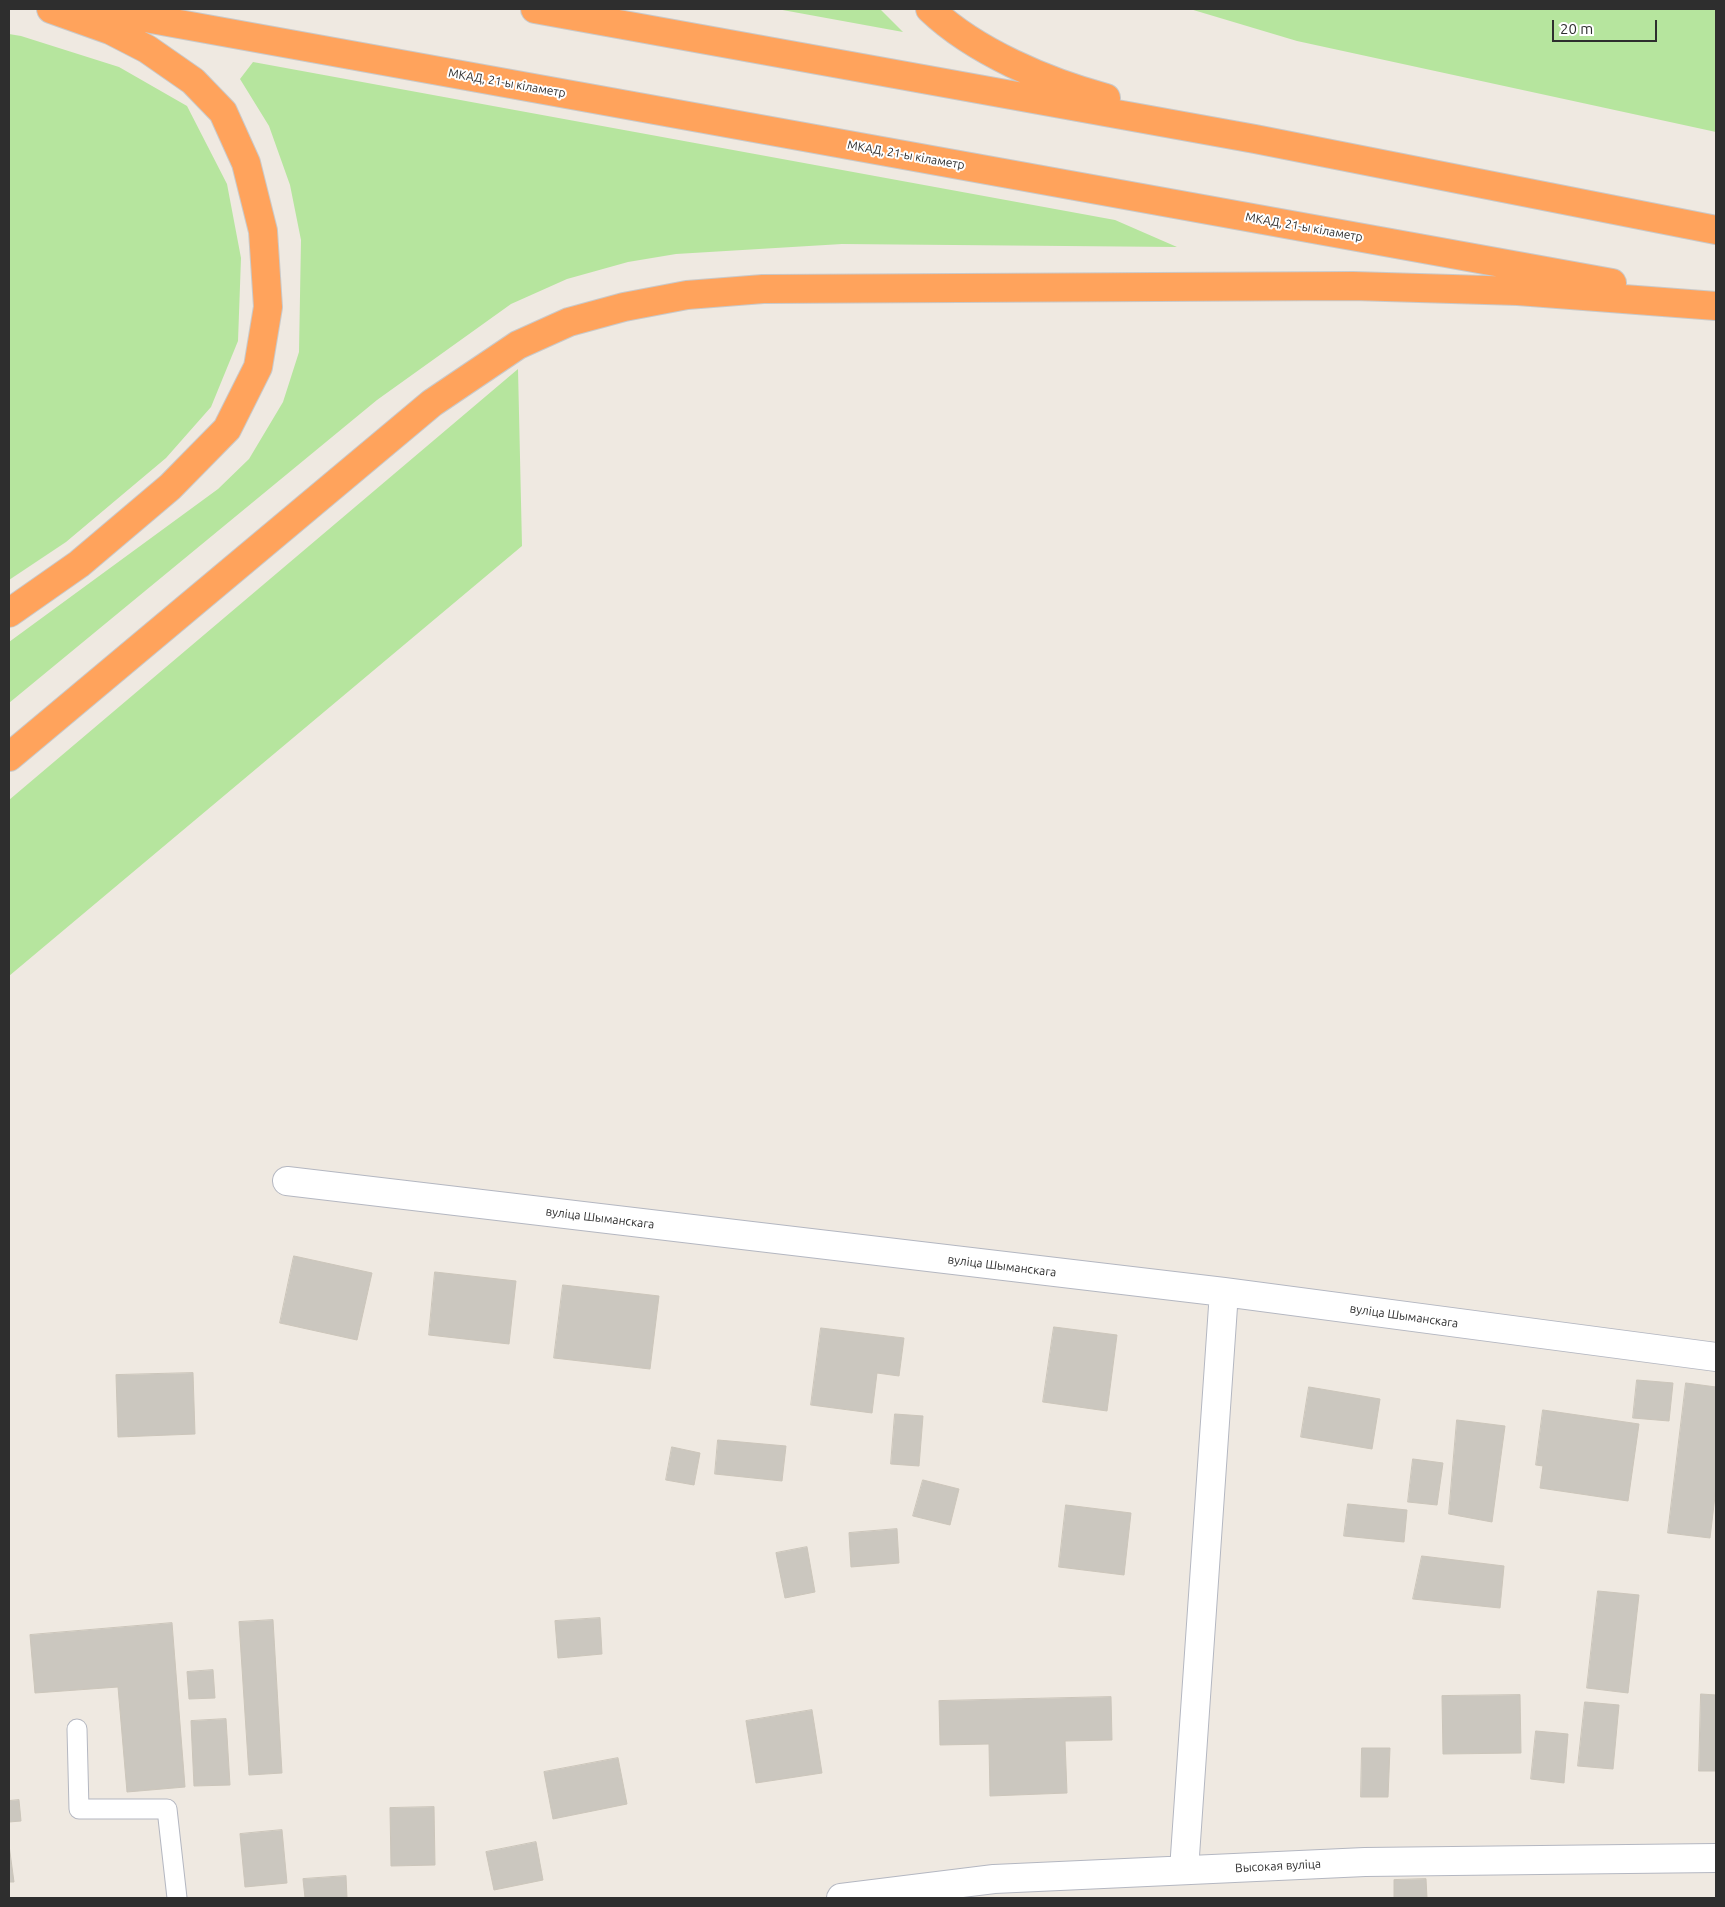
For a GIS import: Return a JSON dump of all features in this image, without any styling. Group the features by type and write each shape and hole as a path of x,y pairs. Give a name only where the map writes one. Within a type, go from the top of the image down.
{"highway":[{"path":"9,614 79,564 170,487 227,429 258,367 268,308 263,231 246,163 223,112 193,81 147,49 110,30 51,9"},
{"name":"МКАД, 21-ы кіламетр","path":"96,9 1716,301"},
{"path":"536,9 1255,139 1716,230"},
{"path":"930,9 945,23 1003,60 1089,93 1255,139"},
{"path":"9,758 432,403 518,345 570,322 624,307 687,295 763,289 1353,286 1518,291 1716,306"}],"street":[{"name":"вуліца Шыманскага","path":"287,1181 1224,1292 1716,1358"},
{"path":"1184,1870 1224,1292"},
{"name":"Высокая вуліца","path":"841,1898 994,1879 1184,1870 1365,1862 1716,1858"}],"lane":[{"path":"77,1728 79,1809 167,1809 177,1898"}],"green space":[{"path":"777,9 880,9 903,32"},
{"path":"1190,9 1716,9 1716,132 1297,41"},
{"path":"9,34 21,36 119,67 187,106 227,184 241,258 238,341 211,407 166,458 66,542 9,580"},
{"path":"253,62 1115,220 1177,247 842,244 676,254 628,262 567,279 511,304 377,400 9,703 9,642 218,489 249,459 283,402 299,352 301,240 290,185 269,126 240,79"},
{"path":"518,369 522,546 9,976 9,800"}],"building":[{"path":"294,1256 372,1273 357,1340 280,1323"},
{"path":"435,1272 516,1281 509,1344 429,1335"},
{"path":"563,1285 659,1296 650,1369 554,1358"},
{"path":"1054,1327 1117,1335 1107,1411 1043,1402"},
{"path":"821,1328 904,1338 899,1376 877,1373 872,1413 811,1405"},
{"path":"193,1373 195,1434 118,1437 116,1375"},
{"path":"1637,1380 1673,1383 1669,1421 1633,1418"},
{"path":"1686,1383 1716,1387 1716,1488 1710,1538 1668,1533"},
{"path":"1309,1387 1380,1399 1372,1449 1301,1437"},
{"path":"1543,1410 1639,1424 1628,1501 1540,1488 1543,1466 1536,1465"},
{"path":"895,1414 923,1416 919,1466 891,1464"},
{"path":"1457,1420 1505,1426 1492,1522 1449,1514"},
{"path":"718,1440 786,1446 782,1481 715,1474"},
{"path":"672,1447 700,1453 694,1485 666,1480"},
{"path":"1413,1459 1443,1463 1437,1505 1408,1502"},
{"path":"923,1480 959,1489 950,1525 913,1516"},
{"path":"1348,1504 1407,1510 1404,1542 1344,1536"},
{"path":"1066,1505 1131,1513 1124,1575 1059,1567"},
{"path":"897,1529 899,1563 851,1567 849,1533"},
{"path":"807,1547 815,1592 785,1598 776,1553"},
{"path":"1422,1556 1504,1566 1500,1608 1413,1599"},
{"path":"1598,1591 1639,1595 1628,1693 1587,1688"},
{"path":"600,1618 602,1654 558,1658 555,1621"},
{"path":"273,1620 282,1773 249,1775 239,1622"},
{"path":"172,1623 185,1787 127,1792 118,1687 35,1693 30,1635"},
{"path":"213,1670 215,1698 189,1699 187,1672"},
{"path":"1701,1694 1716,1695 1716,1771 1699,1771"},
{"path":"1520,1695 1521,1753 1443,1754 1442,1696"},
{"path":"1111,1697 1112,1740 1065,1741 1067,1793 990,1796 989,1744 940,1745 939,1701"},
{"path":"1585,1702 1619,1705 1613,1769 1578,1766"},
{"path":"812,1710 822,1773 756,1783 746,1721"},
{"path":"226,1719 230,1785 194,1786 191,1721"},
{"path":"1536,1731 1568,1734 1564,1783 1531,1779"},
{"path":"1362,1748 1390,1748 1388,1797 1361,1797"},
{"path":"618,1758 627,1804 553,1819 544,1772"},
{"path":"19,1800 21,1821 9,1822 9,1801"},
{"path":"434,1807 435,1865 391,1866 390,1808"},
{"path":"282,1830 287,1883 245,1887 240,1834"},
{"path":"536,1842 543,1880 494,1890 486,1852"},
{"path":"9,1845 14,1882 9,1882"},
{"path":"346,1876 347,1898 305,1898 303,1879"},
{"path":"1426,1879 1427,1898 1394,1898 1394,1880"}]}
